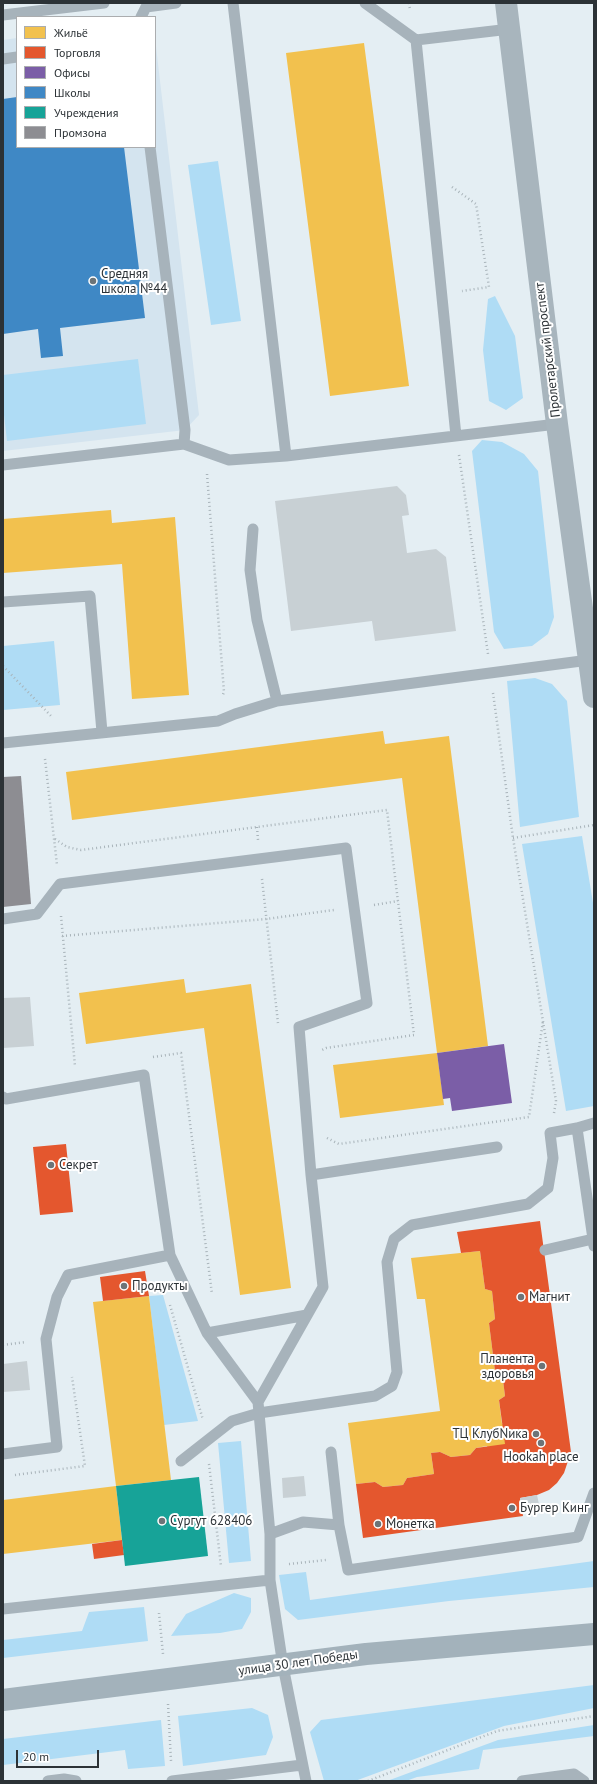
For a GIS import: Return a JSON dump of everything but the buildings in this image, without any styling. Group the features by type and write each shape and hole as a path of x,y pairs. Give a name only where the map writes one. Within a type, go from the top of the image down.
{"main road":[{"name":"Пролетарский проспект","path":"506,3 557,424 594,697"},
{"name":"улица 30 лет Победы","path":"3,1700 283,1666 366,1654 594,1634"}],"lane":[{"path":"3,15 47,7 104,3"},
{"path":"142,16 146,7 176,3"},
{"path":"233,3 286,456"},
{"path":"365,3 416,40 510,29"},
{"path":"416,40 456,436"},
{"path":"3,59 16,57"},
{"path":"150,148 185,430 184,444"},
{"path":"3,466 184,444 229,460 286,456 557,424"},
{"path":"253,529 250,570 257,620 277,701"},
{"path":"3,602 90,596 102,732"},
{"path":"3,743 218,721 277,701 589,660"},
{"path":"3,919 37,914 60,884 346,848 367,1003 299,1027 311,1175 323,1287 259,1407"},
{"path":"3,1097 6,1099 144,1075 170,1255 207,1333 259,1407 270,1534 270,1580 283,1666 306,1781"},
{"path":"181,1461 232,1421 259,1407 375,1396 392,1386 397,1372 387,1262 394,1239 412,1225 528,1204 548,1188 553,1158 550,1133 594,1123"},
{"path":"545,1250 593,1242 577,1128"},
{"path":"311,1175 497,1147"},
{"path":"3,1454 57,1447 46,1339 57,1297 68,1275 170,1255"},
{"path":"207,1333 307,1315"},
{"path":"331,1452 339,1525 348,1570 578,1537 594,1493"},
{"path":"270,1534 303,1522 339,1525"},
{"path":"3,1609 270,1580"},
{"path":"172,1781 203,1779 302,1765"},
{"path":"522,1781 574,1774 584,1781"},
{"path":"48,1781 64,1779 76,1781"}],"path":[{"path":"429,171 476,204 489,287 442,295"},
{"path":"456,436 513,838 556,1101 550,1133"},
{"path":"207,470 224,692 220,703"},
{"path":"3,666 56,722"},
{"path":"513,838 594,825"},
{"path":"257,827 279,1029"},
{"path":"62,936 266,919 398,902"},
{"path":"151,1057 181,1053 212,1295"},
{"path":"75,1066 83,1065"},
{"path":"169,1302 203,1422 224,1585"},
{"path":"269,1567 346,1557"},
{"path":"368,1781 498,1731 594,1716"}],"shaded area":[{"name":"Средняя школа №44","path":"16,38 16,148 156,148 156,47 199,415 185,430 3,451 3,40"},
{"path":"218,161 241,321 211,325 188,165"},
{"path":"495,296 515,336 523,398 506,410 489,401 483,350 488,299"},
{"path":"138,359 146,424 7,441 3,406 3,375"},
{"path":"482,440 502,442 524,454 538,471 554,617 548,634 532,646 504,649 494,632 472,451"},
{"path":"54,641 60,705 3,710 3,646"},
{"path":"535,678 552,684 567,701 579,817 520,827 507,681"},
{"path":"582,836 594,909 594,1106 566,1111 522,844"},
{"path":"163,1295 198,1421 164,1425 149,1296"},
{"path":"241,1441 251,1561 229,1563 218,1443"},
{"path":"594,1561 594,1587 449,1601 298,1620 285,1609 279,1575 306,1572 310,1600"},
{"path":"234,1593 251,1598 251,1612 242,1629 220,1633 171,1636 186,1614"},
{"path":"144,1607 148,1641 3,1658 3,1640 82,1631 89,1612"},
{"path":"594,1685 594,1708 504,1726 355,1781 324,1781 310,1732 321,1720"},
{"path":"252,1708 268,1715 273,1737 266,1755 183,1766 178,1716"},
{"path":"161,1720 165,1766 128,1769 125,1750 3,1765 3,1739"},
{"path":"594,1725 594,1736 483,1750 479,1769 417,1777 406,1781 387,1781 498,1740"}],"place":[{"name":"Средняя школа №44","path":"93,281"},
{"name":"Секрет","path":"51,1165"},
{"name":"Продукты","path":"124,1286"},
{"name":"Магнит","path":"521,1297"},
{"name":"Планента здоровья","path":"542,1366"},
{"name":"ТЦ КлубNика","path":"536,1434"},
{"name":"Hookah place","path":"541,1443"},
{"name":"Бургер Кинг","path":"512,1508"},
{"name":"Сургут 628406","path":"162,1521"},
{"name":"Монетка","path":"378,1524"}]}
